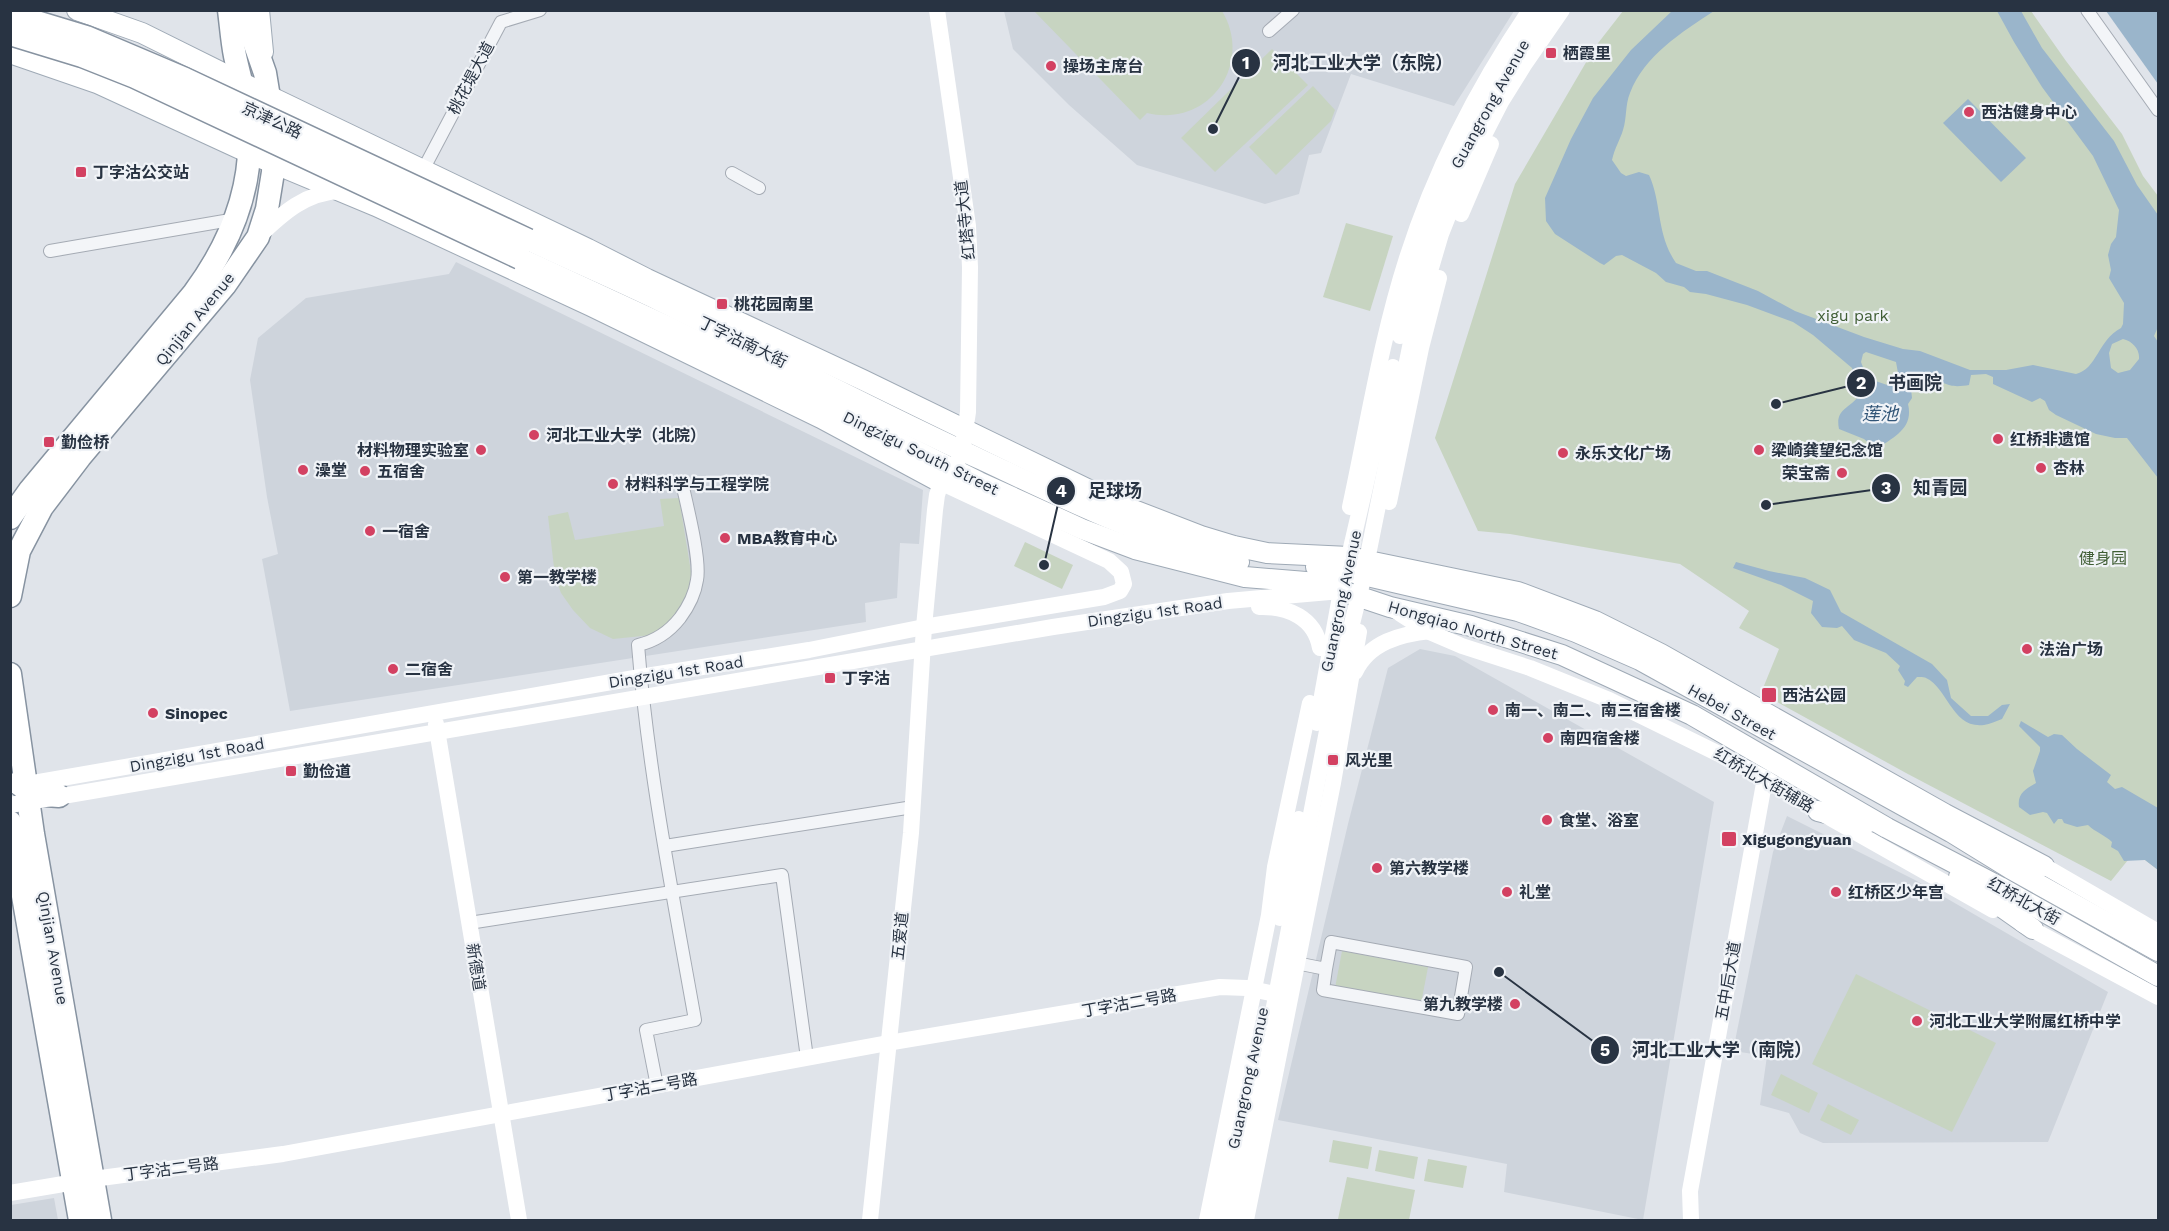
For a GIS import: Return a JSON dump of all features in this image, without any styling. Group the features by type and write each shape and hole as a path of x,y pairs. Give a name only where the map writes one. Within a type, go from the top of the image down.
{"highway":[{"name":"Qinjian Avenue","path":"10,596 20,551 33,521 47,499 225,285 258,237 267,209 260,158 249,128 242,83 234,56 229,10"},
{"name":"Qinjian Avenue","path":"14,511 194,293 213,267 236,219 246,183 274,135 265,73 243,10"},
{"name":"京津公路","path":"10,14 86,37 186,78 524,249"},
{"name":"京津公路","path":"10,34 82,56 135,77 524,249"},
{"path":"10,674 21,749 17,789 17,833"},
{"path":"17,789 37,795 59,796"},
{"name":"Qinjian Avenue","path":"17,833 83,1181 100,1221"},
{"name":"Qinjian Avenue","path":"80,1221 83,1181"}],"main road":[{"path":"77,10 142,33 647,279 872,384 961,443"},
{"path":"218,10 234,56"},
{"path":"259,10 265,73"},
{"name":"红塔寺大道","path":"937,10 968,226 970,267 968,412 961,443 947,476"},
{"path":"1207,1221 1271,993 1296,963 1333,783 1351,681 1353,577 1396,297 1418,224 1435,181 1476,97 1530,10"},
{"name":"Guangrong Avenue","path":"1233,1221 1271,993 1406,310 1434,218 1472,131 1518,50 1546,10"},
{"name":"Guangrong Avenue","path":"1219,1221 1271,993 1332,705 1353,577 1415,322 1442,234 1467,168 1524,65 1562,10"},
{"path":"1246,1221 1271,993 1269,915 1275,867 1320,648 1353,577 1421,348 1443,260 1464,205 1488,149 1534,68 1574,10"},
{"path":"10,54 97,82 260,158 340,191 591,306 820,418 947,476"},
{"path":"274,135 290,125 308,123 331,126"},
{"path":"215,137 237,154 242,161 246,183"},
{"path":"258,237 290,208 309,197 340,191"},
{"name":"丁字沽南大街","path":"524,249 658,300 961,443"},
{"name":"Dingzigu South Street","path":"524,249 779,382 947,476 1135,549 1245,577 1308,582 1353,577"},
{"path":"779,382 820,418"},
{"name":"Dingzigu South Street","path":"961,443 1086,508 1139,530 1212,555 1265,566 1312,567 1353,577"},
{"name":"Dingzigu 1st Road","path":"17,789 640,677 809,650 929,626 1104,597 1120,591 1124,584 1117,566 947,476"},
{"name":"五爱道","path":"870,1221 913,807 923,650 929,626 935,510 947,476"},
{"path":"1353,577 1518,592 1594,621 1661,654 1945,814 2044,866 2158,932"},
{"name":"Dingzigu 1st Road","path":"59,796 643,699 1053,627 1205,605 1353,577"},
{"name":"Hongqiao North Street","path":"1353,577 1390,607 1471,626 1562,655 1692,715 1887,828"},
{"name":"Hebei Street","path":"1353,577 1518,611 1576,632 1640,660 1951,832 2011,869"},
{"path":"1205,605 1269,607 1290,611 1302,617 1313,627 1320,648"},
{"name":"红桥北大街辅路","path":"1390,607 1427,631 1462,646 1493,654 1530,668 1609,700 1765,778 1818,811 1980,903 2158,997"},
{"path":"1351,681 1358,665 1376,647 1398,637 1471,626"},
{"name":"新德道","path":"434,714 519,1221"},
{"name":"五中后大道","path":"1691,1221 1690,1191 1765,778"},
{"path":"1818,811 1887,828"},
{"name":"红桥北大街","path":"1887,828 2000,887 2158,976"},
{"path":"1951,832 2016,858 2044,866"},
{"path":"1921,847 1965,882 2033,929"},
{"name":"红桥北大街","path":"2011,869 2158,951"},
{"name":"丁字沽二号路","path":"10,1192 283,1154 888,1043 1220,987 1271,993"}],"street":[{"name":"桃花堤大道","path":"423,170 501,22 540,10"},
{"path":"1269,31 1293,10"},
{"path":"2087,10 2158,110"},
{"path":"732,173 759,188"},
{"path":"50,251 236,219"},
{"path":"657,1086 646,1030 695,1020 665,846 640,677 638,645 655,640 673,627 692,599 698,578 682,483"},
{"path":"665,846 913,807"},
{"path":"469,923 782,875 807,1058"},
{"path":"1331,942 1467,967 1458,1014 1323,990 1326,969 1331,942"},
{"path":"1296,963 1326,969"}],"shaded area":[{"path":"1004,11 1514,11 1454,106 1351,74 1321,153 1309,155 1299,194 1265,204 1137,165 1069,105 1013,49"},
{"name":"河北工业大学（北院）","path":"456,262 923,490 919,544 900,543 897,598 865,603 866,622 290,711 262,559 278,554 267,497 250,380 258,338 306,298 449,274"},
{"path":"1420,649 1455,656 1714,802 1643,1220 1504,1192 1507,1164 1278,1120 1348,824 1388,668"},
{"name":"河北工业大学附属红桥中学","path":"1787,816 1915,880 2108,992 2048,1142 1823,1143 1800,1133 1789,1113 1760,1105 1767,1056 1733,1051 1773,852"},
{"path":"54,1198 58,1220 11,1220 11,1205"}],"green space":[{"path":"1034,11 1222,11 1231,31 1232,51 1229,71 1220,88 1206,101 1189,111 1169,115 1147,113 1140,120"},
{"name":"xigu park","path":"1623,11 2031,11 2122,134 2143,176 2158,196 2158,870 2145,860 2128,860 2111,881 1906,773 1761,693 1779,649 1739,628 1749,611 1680,564 1510,534 1478,531 1435,438 1515,184 1595,47"},
{"path":"1272,49 1308,85 1215,172 1181,138"},
{"path":"1313,86 1335,110 1331,121 1276,175 1249,147"},
{"path":"1346,223 1393,236 1370,311 1323,297"},
{"path":"679,498 692,578 680,609 669,622 652,635 613,639 590,628 561,593 555,576 548,516 568,512 575,540 664,526 660,499"},
{"path":"1025,542 1073,565 1062,589 1014,566"},
{"path":"1342,951 1428,967 1421,1004 1335,988"},
{"path":"1856,974 1996,1043 1952,1132 1812,1064"},
{"path":"1781,1074 1818,1093 1809,1113 1771,1095"},
{"path":"1828,1104 1859,1120 1851,1135 1820,1120"},
{"path":"1333,1140 1372,1147 1368,1169 1329,1162"},
{"path":"1379,1150 1418,1157 1414,1179 1375,1171"},
{"path":"1428,1159 1467,1166 1463,1188 1424,1181"},
{"path":"1347,1177 1415,1190 1409,1220 1338,1219"}],"water":[{"name":"莲池","path":"1672,11 1714,11 1665,46 1654,56 1636,80 1627,102 1622,134 1612,160 1626,176 1639,172 1649,175 1656,196 1665,241 1676,263 1696,271 1707,271 1758,291 1795,311 1864,337 1903,349 1920,351 1970,370 2006,370 2033,365 2076,374 2089,366 2107,340 2123,324 2124,303 2109,278 2111,270 2108,255 2116,237 2119,210 2093,156 2042,87 1997,11 2021,11 2042,48 2114,141 2137,185 2158,215 2158,327 2154,336 2158,342 2158,478 2127,438 2096,434 2056,415 2040,398 2032,402 1993,384 1993,377 1986,374 1971,375 1969,385 1962,386 1942,383 1930,376 1923,378 1911,389 1912,398 1908,404 1909,413 1905,426 1877,449 1864,439 1839,429 1839,418 1843,410 1857,398 1858,392 1852,368 1813,335 1793,322 1747,305 1690,292 1684,287 1666,282 1656,273 1622,255 1616,256 1604,265 1555,234 1546,221 1545,198 1571,139 1593,98 1631,50","holes":["2123,339 2135,346 2139,359 2130,370 2118,373 2111,368 2109,353 2112,344","1866,352 1896,362 1898,373 1890,386 1867,378 1861,362"]},
{"path":"2106,11 2158,11 2158,84"},
{"path":"1968,99 2026,158 2001,182 1943,123"},
{"path":"1736,562 1805,578 1830,590 1841,612 1932,664 1947,680 1951,698 1971,716 1988,716 2002,705 2010,704 2002,719 1984,725 1973,725 1957,715 1940,690 1926,678 1917,677 1908,687 1904,685 1905,681 1898,670 1900,666 1886,653 1854,640 1842,626 1822,627 1811,613 1813,601 1781,585 1733,568"},
{"path":"2021,721 2048,737 2054,734 2062,735 2111,775 2107,782 2115,789 2122,787 2158,808 2158,870 2145,860 2124,861 2118,851 2111,847 2112,842 2088,825 2077,827 2064,823 2062,819 2058,819 2054,824 2047,813 2030,815 2019,807 2021,795 2036,783 2033,771 2040,751 2040,747 2019,726"}],"place":[{"name":"栖霞里","path":"1551,53"},
{"name":"操场主席台","path":"1051,66"},
{"name":"西沽健身中心","path":"1969,112"},
{"name":"河北工业大学（东院）","path":"1213,129"},
{"name":"丁字沽公交站","path":"81,172"},
{"name":"桃花园南里","path":"722,304"},
{"name":"书画院","path":"1776,404"},
{"name":"河北工业大学（北院）","path":"534,435"},
{"name":"红桥非遗馆","path":"1998,439"},
{"name":"勤俭桥","path":"49,442"},
{"name":"材料物理实验室","path":"481,450"},
{"name":"梁崎龚望纪念馆","path":"1759,450"},
{"name":"永乐文化广场","path":"1563,453"},
{"name":"杏林","path":"2041,468"},
{"name":"澡堂","path":"303,470"},
{"name":"五宿舍","path":"365,471"},
{"name":"荣宝斋","path":"1842,473"},
{"name":"材料科学与工程学院","path":"613,484"},
{"name":"知青园","path":"1766,505"},
{"name":"一宿舍","path":"370,531"},
{"name":"MBA教育中心","path":"725,538"},
{"name":"足球场","path":"1044,565"},
{"name":"第一教学楼","path":"505,577"},
{"name":"法治广场","path":"2027,649"},
{"name":"二宿舍","path":"393,669"},
{"name":"丁字沽","path":"830,678"},
{"name":"西沽公园","path":"1769,695"},
{"name":"南一、南二、南三宿舍楼","path":"1493,710"},
{"name":"Sinopec","path":"153,713"},
{"name":"南四宿舍楼","path":"1548,738"},
{"name":"风光里","path":"1333,760"},
{"name":"勤俭道","path":"291,771"},
{"name":"食堂、浴室","path":"1547,820"},
{"name":"Xigugongyuan","path":"1729,839"},
{"name":"第六教学楼","path":"1377,868"},
{"name":"礼堂","path":"1507,892"},
{"name":"红桥区少年宫","path":"1836,892"},
{"name":"河北工业大学（南院）","path":"1499,972"},
{"name":"第九教学楼","path":"1515,1004"},
{"name":"河北工业大学附属红桥中学","path":"1917,1021"}],"park label":[{"name":"健身园","path":"2103,558"}]}
